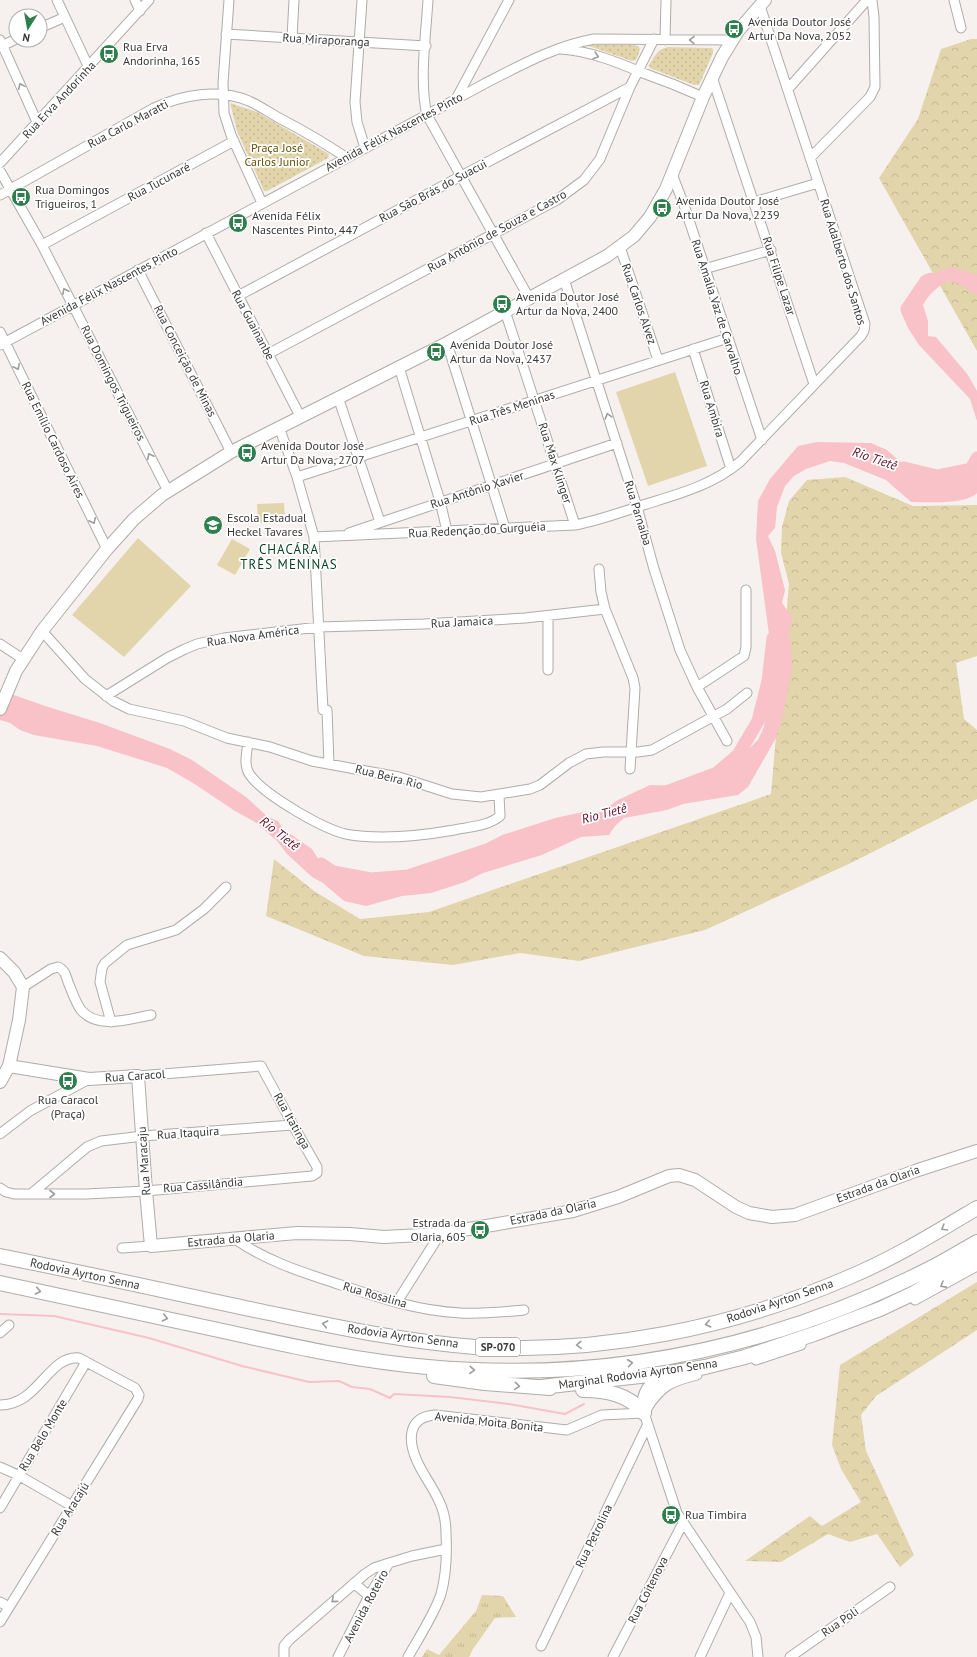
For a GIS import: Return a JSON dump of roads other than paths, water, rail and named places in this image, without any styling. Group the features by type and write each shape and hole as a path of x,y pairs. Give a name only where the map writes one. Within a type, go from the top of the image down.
{"highway":[{"name":"Rodovia Ayrton Senna","path":"0,1256 335,1326 408,1339 474,1347 580,1345 643,1337 733,1319 788,1302 848,1278 907,1249 977,1208"},
{"name":"Rodovia Ayrton Senna","path":"0,1283 308,1349 369,1360 427,1367 531,1371 592,1368 659,1360 769,1334 808,1321 889,1288 932,1268 977,1242"},
{"name":"Marginal Rodovia Ayrton Senna","path":"541,1387 676,1372 739,1359 814,1334 880,1308 914,1293 977,1256"},
{"path":"369,1360 438,1377 504,1385 610,1392 628,1399 637,1406 646,1420"},
{"path":"646,1420 643,1402 646,1393 652,1384 676,1372"}],"main road":[{"path":"0,709 11,681 23,659 42,631 107,549 138,515 168,491 231,452 447,343 506,311 620,247 634,236 650,217 672,174 703,97 731,40 762,3"},
{"path":"0,958 14,972 23,987 19,1020 9,1066 0,1082"},
{"name":"Rua Caracol","path":"9,1066 89,1079 138,1076"},
{"name":"Rua Maracaju","path":"138,1076 151,1246"},
{"name":"Estrada da Olaria","path":"151,1246 297,1233 397,1237 440,1234 573,1211 618,1197 669,1176 679,1175 695,1180 736,1207 762,1216 781,1217 795,1215 915,1171 977,1151"}],"street":[{"path":"57,0 89,68"},
{"path":"135,0 140,11"},
{"name":"Rua Erva Andorinha","path":"0,163 150,0"},
{"path":"229,0 223,95 224,113 234,141 262,203"},
{"path":"292,38 294,0"},
{"path":"362,0 355,102 357,122 365,148"},
{"path":"428,0 424,83 424,98 427,115 529,298"},
{"path":"456,100 509,0"},
{"path":"665,40 666,0"},
{"path":"788,89 867,0"},
{"path":"810,158 870,97 875,87 872,0"},
{"path":"954,0 961,28"},
{"name":"Rua Adalberto dos Santos","path":"637,507 698,487 720,477 732,469 762,440 861,336 865,328 762,3"},
{"path":"48,24 65,17"},
{"name":"Rua Miraporanga","path":"226,34 426,46"},
{"name":"Avenida Félix Nascentes Pinto","path":"3,343 522,64 558,49 594,39 731,40"},
{"name":"Rua Antônio de Souza e Castro","path":"268,354 557,200 584,180 600,159 637,70 654,39"},
{"path":"1,44 37,122"},
{"name":"Avenida Félix Nascentes Pinto","path":"558,49 582,52 637,70 703,97"},
{"name":"Rua Filipe Lazar","path":"712,77 814,384"},
{"name":"Rua São Brás do Suacui","path":"238,296 630,87"},
{"name":"Rua Carlo Maratti","path":"0,195 168,101 202,94 223,95 248,101 311,135 347,158"},
{"name":"Rua Tucunaré","path":"42,245 234,141"},
{"name":"Rua Domingos Trigueiros","path":"0,171 42,245 168,491"},
{"name":"Rua Amalia Vaz de Carvalho","path":"672,174 762,440"},
{"path":"754,202 818,183"},
{"name":"Rua Guainanbe","path":"206,233 300,416"},
{"name":"Rua Carlos Alvez","path":"620,247 658,360"},
{"path":"704,269 770,250"},
{"name":"Rua Conceição de Minas","path":"138,270 231,452"},
{"name":"Rua Parnaíba","path":"564,279 617,443 654,569 680,650 697,688 727,741"},
{"name":"Rua Max Klinger","path":"506,311 575,525"},
{"name":"Rua Emílio Cardoso Aires","path":"0,332 3,343 107,549"},
{"name":"Rua Três Meninas","path":"297,477 728,338"},
{"path":"447,343 505,528"},
{"name":"Rua Ambira","path":"693,349 732,469"},
{"path":"399,367 440,502 446,531"},
{"path":"338,397 380,522"},
{"path":"279,427 297,477 314,537 318,627 329,764"},
{"name":"Rua Antônio Xavier","path":"338,536 617,443"},
{"name":"Rua Redenção do Gurguéia","path":"314,537 575,525 606,518 637,507"},
{"path":"599,569 605,609 633,678 635,696 630,769"},
{"path":"697,688 744,656 746,648 746,590"},
{"name":"Rua Jamaica","path":"318,627 424,624 548,616 605,609"},
{"path":"548,616 548,670"},
{"name":"Rua Nova América","path":"106,696 167,658 197,644 224,638 318,627"},
{"name":"Rua Beira Rio","path":"42,631 85,679 106,696 129,709 184,721 227,738 270,746 329,764 399,777 467,797 499,795 530,789 540,785 569,763 586,754 645,751 657,748 713,717 747,693"},
{"path":"0,644 23,659"},
{"path":"248,742 247,768 250,775 257,782 286,804 343,834 368,836 408,836 489,822 498,819 501,815 499,795"},
{"path":"111,1022 100,982 100,975 105,963 127,944 176,930 204,909 226,887"},
{"path":"23,987 51,969 55,967 61,968 76,1003 82,1010 96,1020 111,1022 151,1015"},
{"name":"Rua Caracol","path":"138,1076 261,1066"},
{"name":"Rua Itatinga","path":"261,1066 317,1167 317,1173 312,1176"},
{"path":"0,1134 30,1111 89,1079"},
{"name":"Rua Itaquira","path":"30,1194 93,1143 143,1136 293,1126"},
{"name":"Rua Cassilândia","path":"0,1188 6,1192 14,1194 86,1194 146,1191 312,1176"},
{"path":"397,1302 440,1234"},
{"name":"Rua Rosalina","path":"236,1239 260,1255 286,1266 365,1294 397,1302 435,1310 460,1313 524,1310"},
{"path":"122,1248 151,1246"},
{"name":"Marginal Rodovia Ayrton Senna","path":"646,1420 651,1401 662,1388 677,1379 741,1365 778,1354 825,1337 884,1314 932,1291 977,1266"},
{"path":"0,1332 9,1325"},
{"path":"0,1405 19,1402 32,1392 56,1366 66,1360 74,1357 86,1362"},
{"name":"Rua Aracajú","path":"0,1622 138,1399 139,1395 135,1388 86,1362"},
{"name":"Rua Belo Monte","path":"0,1508 18,1475 86,1362"},
{"name":"Avenida Moita Bonita","path":"408,1657 440,1595 446,1550 446,1534 443,1511 417,1461 414,1452 412,1428 420,1420 424,1417 435,1415 568,1430 602,1415 646,1420"},
{"path":"646,1420 677,1513 750,1622 756,1636 758,1657"},
{"name":"Rua Petrolina","path":"541,1646 646,1420"},
{"path":"0,1467 18,1475 72,1506"},
{"name":"Rua Coitenova","path":"613,1657 683,1523"},
{"name":"Avenida Roteiro","path":"338,1657 369,1596 389,1563 412,1556 446,1550"},
{"path":"284,1657 284,1646 289,1640 354,1583 374,1568 389,1563"},
{"path":"354,1583 369,1596"},
{"name":"Rua Poli","path":"790,1657 890,1587"},
{"path":"700,1657 730,1593"},
{"path":"0,1602 9,1607"}],"water":[{"path":"951,267 977,275 977,295 957,283 948,281 937,288 930,294 923,305 928,321 928,336 936,337 968,375 977,391 977,421 970,399 919,345 908,328 901,312 914,299 921,282 934,274"},
{"name":"Rio Tietê","path":"817,442 871,443 887,450 903,464 936,476 956,477 969,473 977,464 977,493 971,497 955,501 911,502 886,480 844,463 830,461 806,469 794,476 785,486 777,507 775,528 768,536 775,551 785,590 782,603 792,617 789,634 792,666 782,720 776,738 748,787 738,795 683,804 667,810 624,818 615,826 609,835 581,837 542,855 483,873 465,882 431,893 402,896 366,906 344,901 323,883 312,877 287,854 277,841 255,822 167,768 97,746 34,735 20,730 10,723 0,720 0,690 100,723 170,749 192,760 246,797 268,817 278,821 283,829 312,849 319,860 334,870 338,878 343,880 364,883 380,877 406,880 414,872 434,863 448,868 559,825 602,811 618,800 650,785 686,786 725,772 758,740 764,727 772,656 756,539 758,501 770,479 798,446"}],"waterway":[{"name":"Rio Tietê","path":"911,317 907,309 926,281 931,279"},
{"name":"Rio Tietê","path":"904,468 937,476 971,469 977,458"},
{"name":"Rio Tietê","path":"666,792 717,773 738,755 758,721 768,681 773,638"},
{"name":"Rio Tietê","path":"321,864 333,872 371,879 408,876 487,850 505,841 558,824 585,818"},
{"path":"0,1314 54,1316 149,1338 242,1366 309,1382 339,1381 352,1387 370,1389 390,1398 394,1394 450,1397 509,1404 565,1414 584,1404"}],"place":[{"name":"Avenida Doutor José Artur Da Nova, 2052","path":"734,29"},
{"name":"Rua Erva Andorinha, 165","path":"109,54"},
{"name":"Rua Domingos Trigueiros, 1","path":"21,197"},
{"name":"Avenida Doutor José Artur Da Nova, 2239","path":"662,208"},
{"name":"Avenida Félix Nascentes Pinto, 447","path":"238,223"},
{"name":"Avenida Doutor José Artur da Nova, 2400","path":"502,304"},
{"name":"Avenida Doutor José Artur da Nova, 2437","path":"436,352"},
{"name":"Avenida Doutor José Artur Da Nova, 2707","path":"247,453"},
{"name":"Escola Estadual Heckel Tavares","path":"213,525"},
{"name":"Rua Caracol (Praça)","path":"68,1081"},
{"name":"Estrada da Olaria, 605","path":"480,1230"},
{"name":"Rua Timbira","path":"671,1515"}],"district":[{"name":"CHACÁRA TRÊS MENINAS","path":"289,556"}],"park label":[{"name":"Praça José Carlos Junior","path":"277,155"}]}
